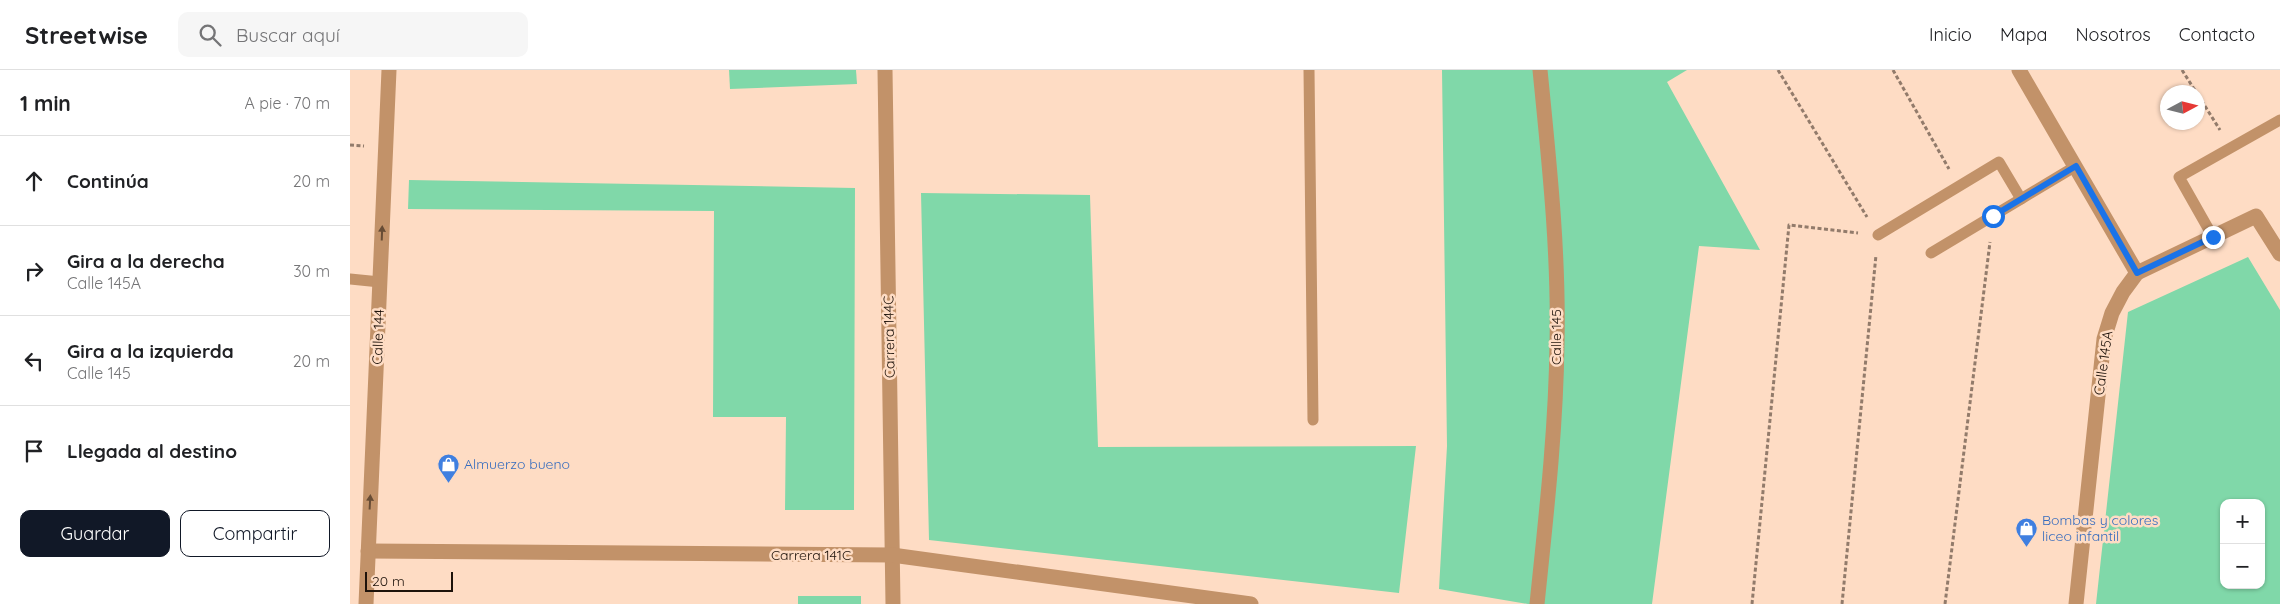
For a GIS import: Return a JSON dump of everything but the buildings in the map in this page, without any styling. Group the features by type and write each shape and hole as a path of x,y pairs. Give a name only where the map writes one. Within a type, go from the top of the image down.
{"street":[{"name":"Calle 144","path":"366,604 389,70"},
{"name":"Carrera 144C","path":"885,70 893,604"},
{"name":"Calle 145","path":"1537,604 1549,484 1557,343 1553,211 1540,70"},
{"path":"2019,70 2137,273 2256,216 2280,254"},
{"name":"Calle 145A","path":"2076,604 2104,340 2112,313 2123,292 2137,273"},
{"name":"Carrera 141C","path":"368,551 892,555 1251,604"}],"lane":[{"path":"1309,70 1313,420"},
{"path":"2213,237 2179,178 2280,120"},
{"path":"1878,235 1999,162 2021,199"},
{"path":"1931,253 2076,166"},
{"path":"350,279 380,282"}],"path":[{"path":"1778,70 1878,235 1842,604"},
{"path":"1893,70 1959,186"},
{"path":"2182,70 2191,85"},
{"path":"2205,107 2231,148"},
{"path":"1945,604 1993,216"},
{"path":"1752,604 1789,225 1878,235"}],"green space":[{"path":"729,70 856,70 857,84 730,89"},
{"path":"1442,70 1687,70 1667,82 1760,250 1699,246 1652,604 1528,604 1439,589 1447,446"},
{"path":"409,180 855,188 854,510 785,510 786,417 713,417 714,211 408,209"},
{"path":"921,193 1090,195 1098,447 1416,446 1399,593 929,540"},
{"path":"2248,257 2280,310 2280,604 2096,604 2128,312"},
{"path":"798,596 861,596 861,604 798,604"}],"place":[{"name":"Almuerzo bueno","path":"448,483"},
{"name":"Bombas y colores liceo infantil","path":"2026,547"}],"route":[{"path":"1993,216 2076,166 2137,273 2213,237"}]}
